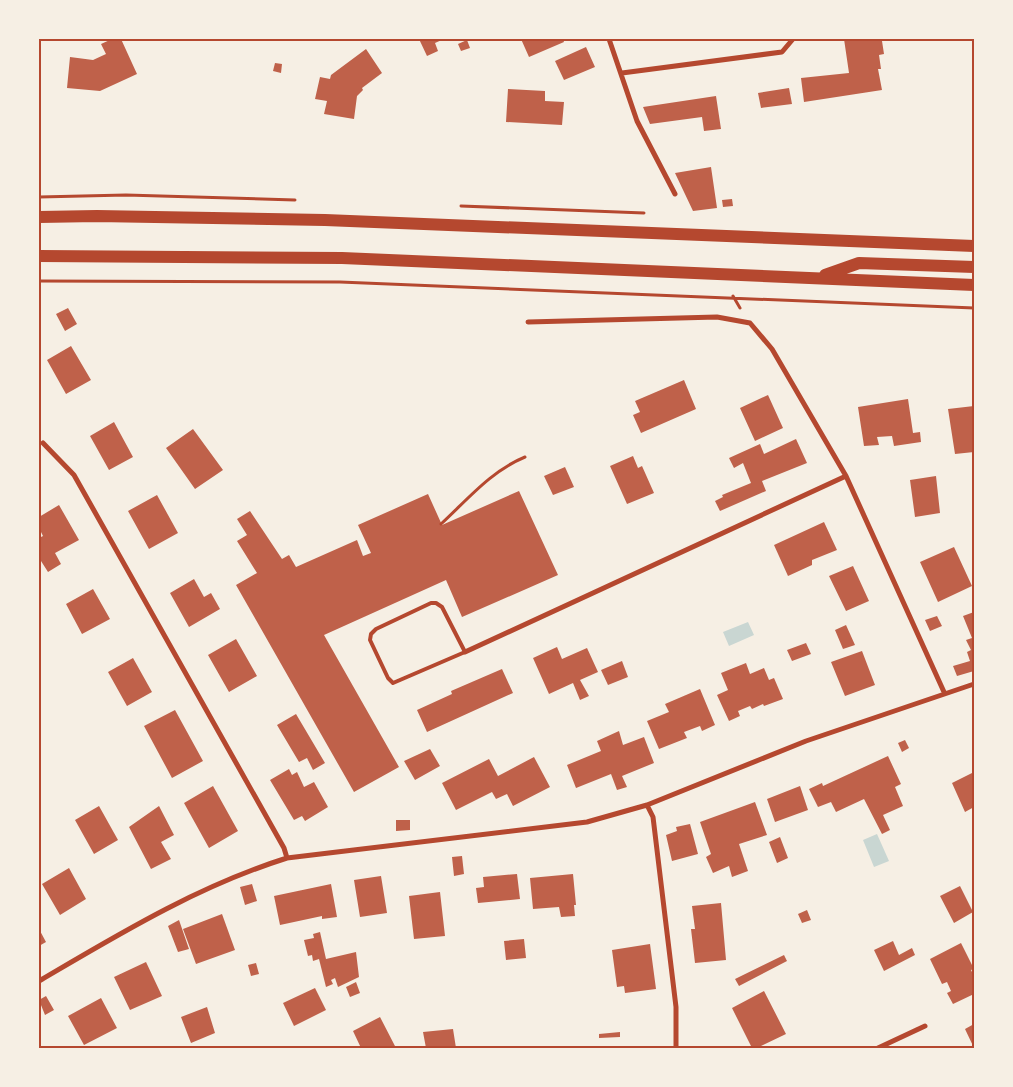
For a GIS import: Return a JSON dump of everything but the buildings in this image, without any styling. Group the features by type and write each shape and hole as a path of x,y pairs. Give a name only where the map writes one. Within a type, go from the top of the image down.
{"main road":[{"path":"39,217 325,220 974,246"},
{"path":"39,256 342,258 974,285"},
{"path":"818,278 859,263 974,266"}],"street":[{"path":"609,39 637,121 675,194"},
{"path":"622,73 782,52 794,39"},
{"path":"528,322 717,317 750,323 772,349 846,476 944,692"},
{"path":"43,443 74,475 284,848 287,858"},
{"path":"465,652 846,476"},
{"path":"39,981 190,896 243,872 287,858 587,822 647,806 806,741 944,692 974,684"},
{"path":"647,806 652,817 676,1006 676,1048"},
{"path":"878,1048 925,1026"}],"lane":[{"path":"431,603 436,603 442,607 465,652 393,683 388,678 370,640 376,629 431,603"}],"path":[{"path":"39,281 340,282 974,308"},
{"path":"441,524 500,469 525,457"}],"shaded area":[{"path":"748,622 754,635 729,646 723,632"},
{"path":"877,834 889,861 874,867 863,840"}]}
